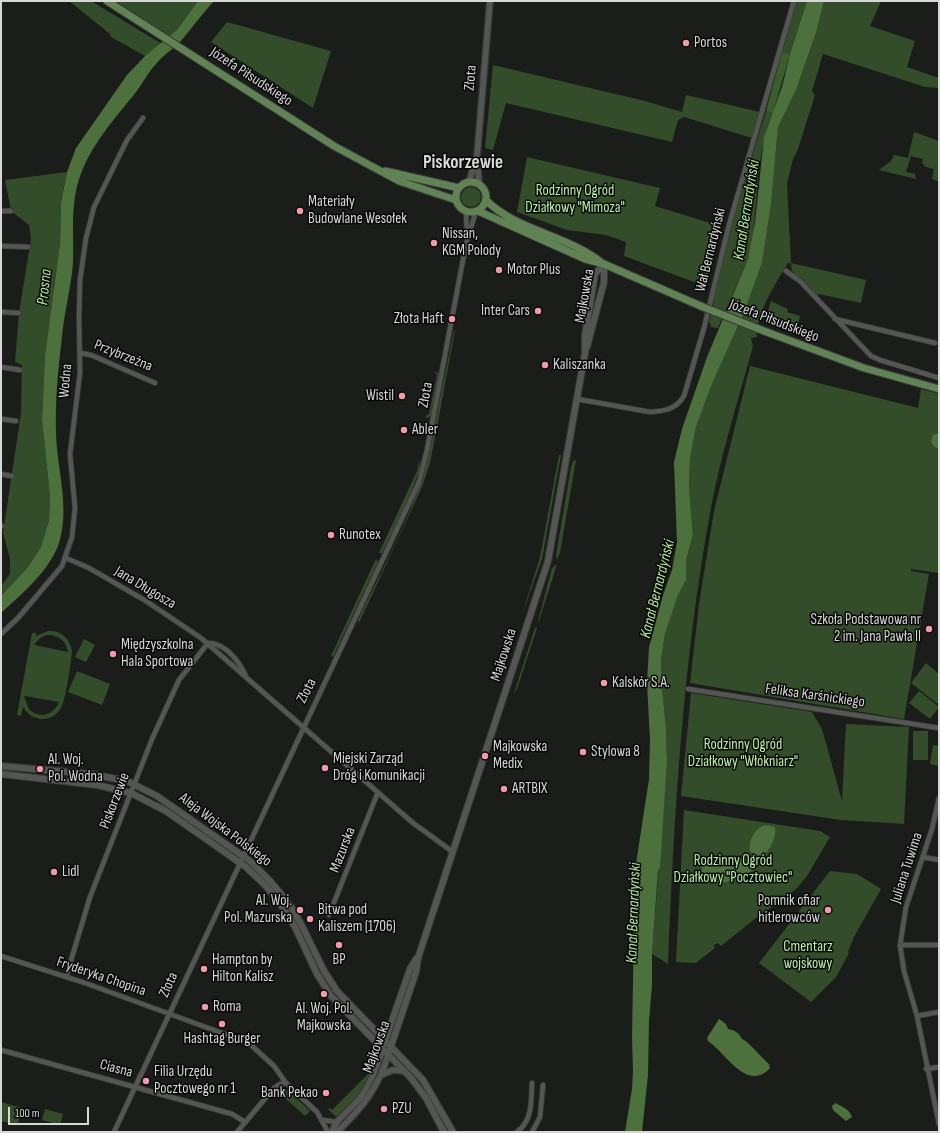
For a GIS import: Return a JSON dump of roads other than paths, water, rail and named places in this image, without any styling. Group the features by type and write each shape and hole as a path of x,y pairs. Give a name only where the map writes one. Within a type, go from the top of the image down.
{"main road":[{"name":"Józefa Piłsudskiego","path":"107,1 321,138 383,171 392,178 407,184 441,193 456,200"},
{"name":"Józefa Piłsudskiego","path":"383,171 459,188"},
{"path":"469,182 479,184 485,191 486,200 483,206 477,211 466,211 461,208 456,200 459,188 469,182"},
{"name":"Józefa Piłsudskiego","path":"486,200 494,207 517,220 591,254 604,264"},
{"name":"Józefa Piłsudskiego","path":"477,211 585,260 604,264 703,307 864,368 939,389"},
{"name":"Majkowska","path":"585,353 585,335 595,274 604,264"},
{"name":"Majkowska","path":"388,1055 416,972 418,958 548,561 585,353 594,325 604,282 604,264"},
{"name":"Aleja Wojska Polskiego","path":"1,766 97,775 119,779 134,784 157,796 242,856 270,881 290,905 324,971 337,991 427,1086 453,1132"},
{"name":"Aleja Wojska Polskiego","path":"1,774 97,785 131,793 166,811 239,862 266,886 284,909 295,927 317,974 331,996 405,1071 421,1090 444,1132"},
{"name":"Majkowska","path":"383,1049 410,969 418,958"}],"street":[{"name":"Złota","path":"479,184 477,156 490,1"},
{"name":"Wał Bernardyński","path":"577,399 656,412 672,409 679,404 684,396 704,328 729,225 794,1"},
{"name":"Wodna","path":"1,634 14,623 54,576 66,558 75,524 70,454 80,373 80,280 89,221 119,154 143,118"},
{"name":"Złota","path":"469,182 477,156"},
{"path":"1,212 11,210"},
{"name":"Złota","path":"466,211 466,244"},
{"name":"Złota","path":"114,1132 422,473 466,244 477,211"},
{"path":"1,246 28,247"},
{"path":"786,271 800,281 862,348 875,358 939,378"},
{"path":"1,312 19,313"},
{"path":"835,319 936,343"},
{"name":"Przybrzeżna","path":"80,353 91,355 155,383"},
{"path":"1,367 20,370"},
{"path":"1,419 16,421"},
{"path":"1,474 12,476"},
{"name":"Jana Długosza","path":"66,558 89,568 154,606 208,643 426,834 453,852"},
{"name":"Piskorzewie","path":"66,977 90,897 152,739 179,680 208,643"},
{"name":"Feliksa Karśnickiego","path":"688,689 939,728"},
{"name":"Mazurska","path":"329,915 378,792"},
{"name":"Juliana Tuwima","path":"939,798 923,857 905,911 900,945 904,971 917,1016 926,1069 939,1123"},
{"path":"923,857 939,860"},
{"path":"900,945 939,945"},
{"name":"Fryderyka Chopina","path":"3,958 66,977 227,1034 247,1043 274,1066 286,1083 315,1109 328,1132"},
{"path":"917,1016 939,1012"},
{"name":"Majkowska","path":"332,1132 336,1122 354,1105 367,1087 383,1049"},
{"name":"Ciasna","path":"1,1050 232,1114 245,1122"},
{"name":"Majkowska","path":"337,1132 364,1105 381,1076 388,1055"},
{"path":"926,1069 939,1067"},
{"path":"381,1076 393,1070 405,1071"},
{"path":"237,1132 274,1088 280,1084 286,1083"},
{"path":"517,1132 522,1128 530,1115 532,1083"},
{"path":"532,1132 540,1117 542,1085"},
{"path":"530,1115 540,1117"},
{"path":"322,1120 336,1122"}],"place":[{"name":"Portos","path":"686,43"},
{"name":"Materiały Budowlane Wesołek","path":"300,211"},
{"name":"Nissan, KGM Polody","path":"434,243"},
{"name":"Motor Plus","path":"499,270"},
{"name":"Inter Cars","path":"538,311"},
{"name":"Złota Haft","path":"452,319"},
{"name":"Kaliszanka","path":"545,365"},
{"name":"Wistil","path":"402,396"},
{"name":"Abler","path":"404,430"},
{"name":"Runotex","path":"331,535"},
{"name":"Szkoła Podstawowa nr 2 im. Jana Pawła II","path":"929,629"},
{"name":"Międzyszkolna Hala Sportowa","path":"113,654"},
{"name":"Kalskór S.A.","path":"604,683"},
{"name":"Stylowa 8","path":"583,752"},
{"name":"Majkowska Medix","path":"485,756"},
{"name":"Miejski Zarząd Dróg i Komunikacji","path":"325,768"},
{"name":"Al. Woj. Pol. Wodna","path":"40,769"},
{"name":"ARTBIX","path":"504,789"},
{"name":"Lidl","path":"54,872"},
{"name":"Al. Woj. Pol. Mazurska","path":"300,910"},
{"name":"Pomnik ofiar hitlerowców","path":"828,910"},
{"name":"Bitwa pod Kaliszem (1706)","path":"310,919"},
{"name":"BP","path":"339,945"},
{"name":"Hampton by Hilton Kalisz","path":"204,969"},
{"name":"Al. Woj. Pol. Majkowska","path":"324,994"},
{"name":"Roma","path":"205,1007"},
{"name":"Hashtag Burger","path":"222,1024"},
{"name":"Filia Urzędu Pocztowego nr 1","path":"146,1081"},
{"name":"Bank Pekao","path":"326,1093"},
{"name":"PZU","path":"384,1109"}],"district":[{"name":"Piskorzewie","path":"463,163"}],"park label":[{"name":"Rodzinny Ogród Działkowy \"Mimoza\"","path":"575,200"},
{"name":"Rodzinny Ogród Działkowy \"Włókniarz\"","path":"743,754"},
{"name":"Rodzinny Ogród Działkowy \"Pocztowiec\"","path":"733,870"},
{"name":"Cmentarz wojskowy","path":"808,956"}],"water label":[{"name":"Kanał Bernardyński","path":"747,210"},
{"name":"Prosna","path":"45,287"},
{"name":"Kanał Bernardyński","path":"658,589"},
{"name":"Kanał Bernardyński","path":"634,913"}]}
